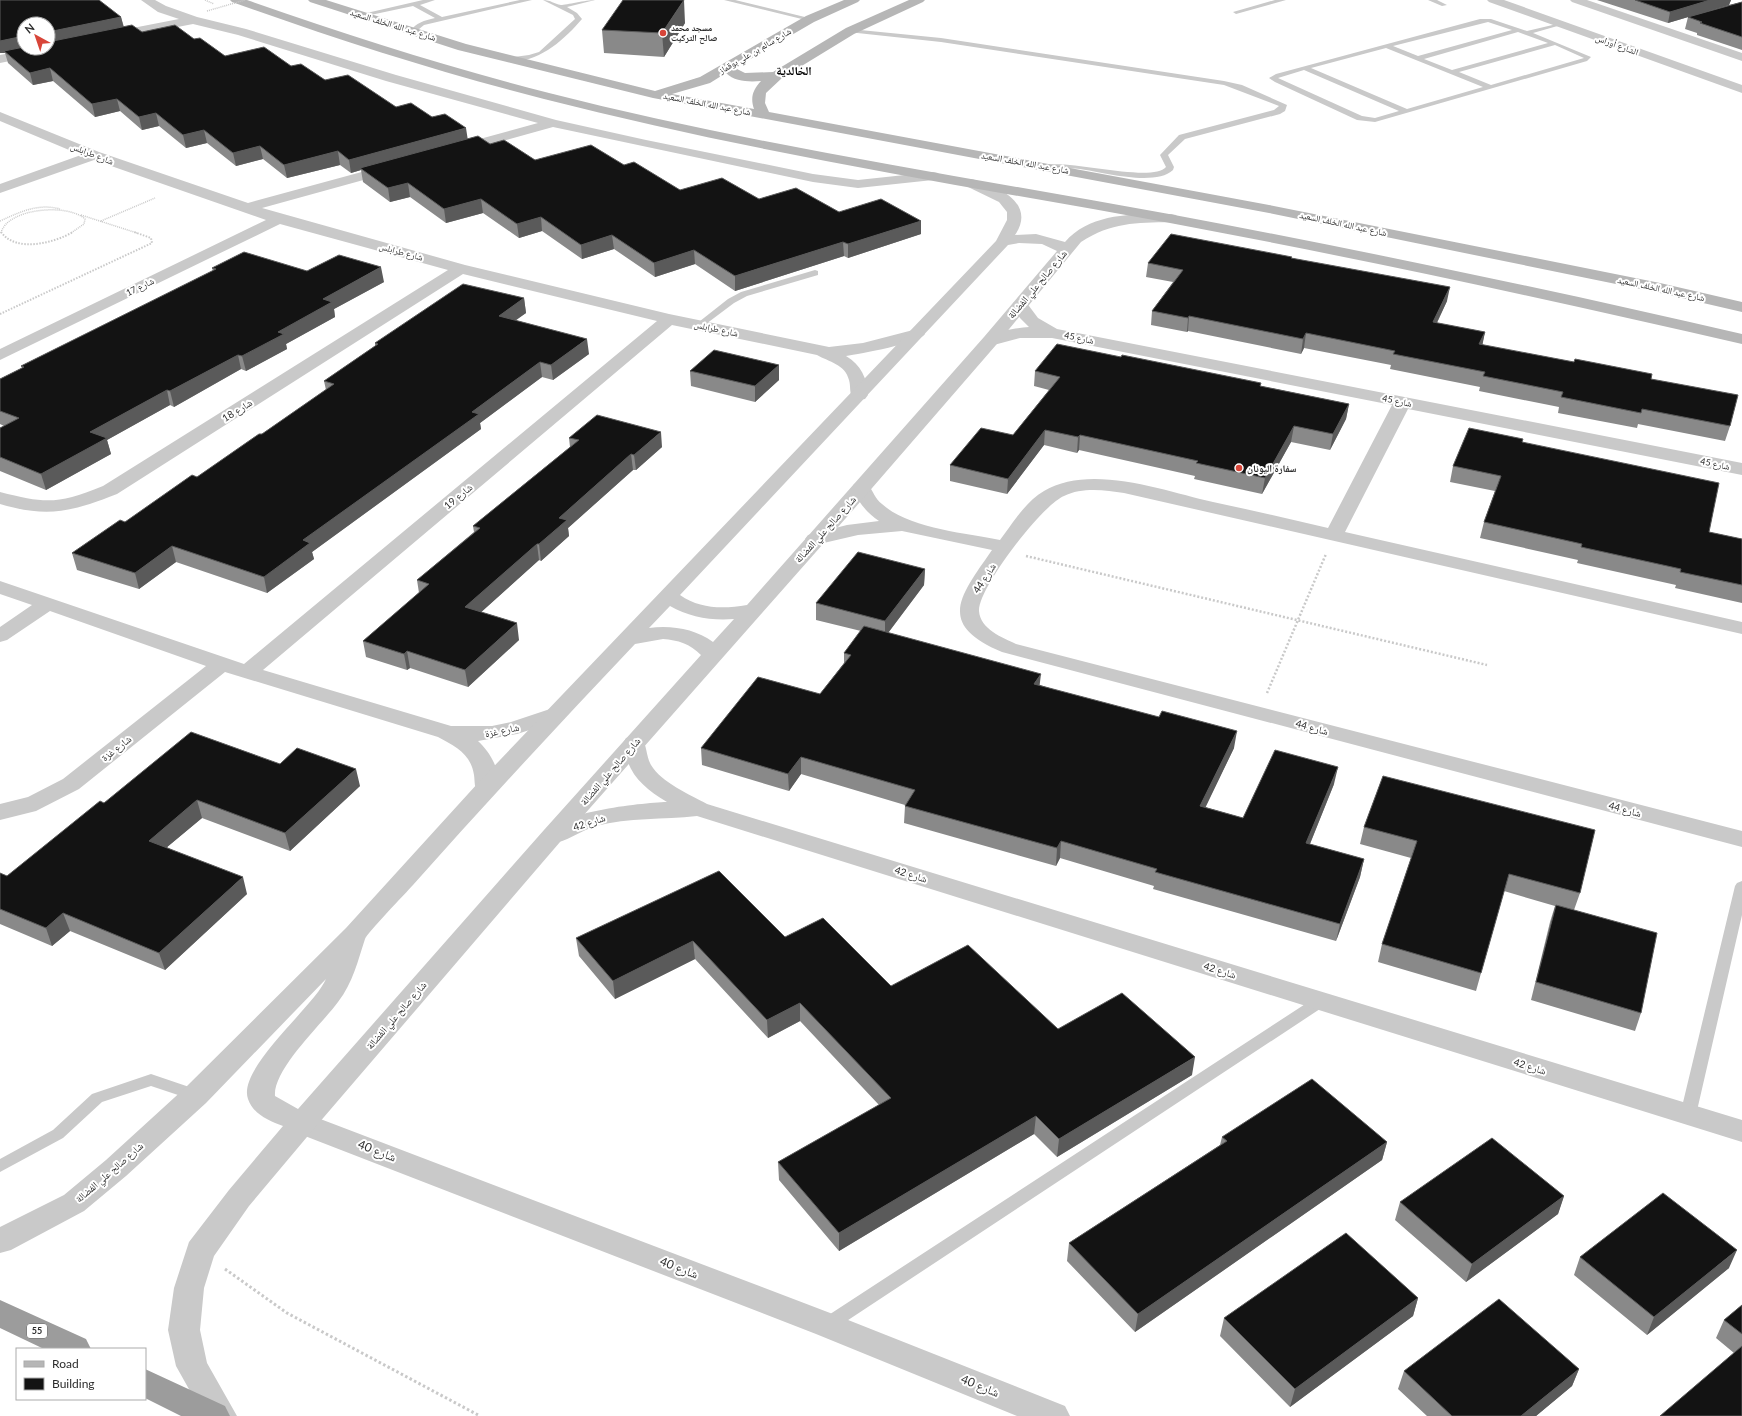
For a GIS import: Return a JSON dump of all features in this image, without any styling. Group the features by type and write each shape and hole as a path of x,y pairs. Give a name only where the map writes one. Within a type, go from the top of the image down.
{"highway":[{"name":"55","path":"0,1313 73,1348"},
{"path":"146,1383 214,1416"}],"main road":[{"path":"236,0 310,27 474,77 645,118 933,176 1171,218 1356,254 1742,339"},
{"name":"شارع عبد الله الخلف السعيد","path":"314,0 462,47 653,94 1269,209 1660,288 1742,307"},
{"name":"شارع سالم بن علي بوقماز","path":"653,94 685,87 705,80 810,19 854,0"},
{"path":"765,116 758,105 758,94 767,83 777,75 850,31 919,0"},
{"path":"419,61 433,63 457,60 463,58 468,52 462,47"},
{"path":"474,77 468,73 469,68 475,64 499,60 512,60"},
{"path":"728,68 731,72 740,76 752,77 777,75"},
{"path":"1356,254 1376,253 1388,247 1390,243 1388,239 1376,231"},
{"path":"1444,245 1428,252 1426,257 1428,263 1435,269 1445,273"}],"street":[{"path":"147,0 162,9 193,20 242,32 391,78 553,123 646,144 813,178 858,184 933,176"},
{"name":"الشارع أوراس","path":"1493,0 1742,89"},
{"path":"1576,0 1742,57"},
{"path":"100,39 193,20"},
{"path":"1663,30 1684,24"},
{"path":"0,59 16,56"},
{"name":"شارع طرابلس","path":"0,116 94,155 279,219 461,269 668,319 829,352 851,351 874,347 917,334"},
{"path":"446,153 553,123"},
{"path":"0,188 94,155"},
{"path":"247,208 408,163"},
{"name":"شارع صالح علي الفضالة","path":"0,1241 74,1203 116,1168 196,1095 355,934 486,788 1003,242 1012,229 1016,219 1014,208 1006,200 971,182"},
{"name":"شارع صالح علي الفضالة","path":"221,1416 192,1366 184,1330 189,1288 200,1251 240,1198 302,1123 552,836 861,488 990,341 1076,239 1102,223 1121,220 1171,218"},
{"name":"شارع 17","path":"0,355 279,219"},
{"path":"1003,242 1020,238 1039,239 1050,241 1066,250"},
{"name":"شارع 18","path":"0,498 25,506 44,508 64,506 110,490 461,269"},
{"name":"شارع 45","path":"1020,305 1028,320 1052,333"},
{"name":"شارع 19","path":"247,672 668,319"},
{"name":"شارع 45","path":"990,341 1015,333 1035,331 1052,333 1742,469"},
{"name":"شارع طرابلس","path":"813,349 826,353 850,366 857,376 859,395"},
{"path":"1334,535 1403,402"},
{"name":"شارع 44","path":"1742,628 1124,487 1102,484 1083,485 1064,489 1049,496 1039,504 1003,549 971,598 969,610 975,626 991,640 1009,648 1742,839"},
{"path":"861,488 869,504 879,513 908,527 1003,549"},
{"path":"815,539 844,530 865,527 908,527"},
{"name":"شارع غزة","path":"0,588 222,664 446,732 463,740 477,752 484,766 487,777 486,788"},
{"path":"668,596 677,604 704,613 736,614 752,610"},
{"path":"0,636 46,605"},
{"path":"628,639 644,634 662,632 679,634 694,638 706,645 713,655"},
{"name":"شارع غزة","path":"0,812 29,805 52,796 71,784 222,664"},
{"name":"شارع غزة","path":"446,732 469,735 496,733 556,714"},
{"name":"شارع 42","path":"634,743 638,763 649,777 664,790 699,809 1742,1131"},
{"name":"شارع 42","path":"552,836 580,823 608,816 646,810 699,809"},
{"name":"شارع 40","path":"355,934 336,987 280,1054 260,1085 260,1097 268,1106 302,1123 827,1325 1054,1416"}],"lane":[{"path":"399,0 415,4 440,18"},
{"path":"361,15 432,0"},
{"path":"413,32 416,27 440,18 529,0"},
{"path":"512,60 530,57 541,52 579,19 575,14 546,0"},
{"path":"560,7 592,0"},
{"path":"727,0 810,19"},
{"path":"1236,12 1283,0"},
{"path":"1431,0 1444,5"},
{"path":"1484,20 1497,22 1523,31 1584,54 1588,58 1379,119 1365,119 1273,78 1278,75 1484,20"},
{"path":"1418,58 1523,31 1559,24"},
{"path":"850,31 941,40 1224,83 1239,86 1283,106 1282,109 1277,112 1182,137 1164,154 1170,166 1169,170 1163,174 1140,175 1078,167 1045,167"},
{"path":"1452,72 1555,43"},
{"path":"1386,46 1490,87"},
{"path":"1304,68 1406,112"},
{"path":"699,325 731,301 744,294 815,273"},
{"path":"1688,1114 1742,886"},
{"path":"827,1325 1321,1001"},
{"path":"0,1166 58,1134 97,1098 151,1080 196,1095"}],"path":[{"path":"208,11 246,0"},
{"path":"100,221 185,186"},
{"path":"0,221 37,207 49,205 151,238 152,243 0,314"},
{"path":"62,210 39,211 17,217 2,227 1,232 4,237 10,241 33,243 60,239 80,229 84,224 85,219 81,215"},
{"path":"12,216 17,217"},
{"path":"1258,713 1334,535"},
{"path":"1003,549 1486,665"},
{"path":"200,1251 287,1313 480,1416"}],"building":[{"path":"0,0 99,0 121,17 56,30 56,16 16,16 16,38 0,41"},
{"path":"623,0 684,0 662,33 602,30"},
{"path":"1635,0 1710,0 1670,12"},
{"path":"1742,2 1742,37 1700,23 1702,22 1688,17"},
{"path":"132,25 142,32 175,25 194,39 200,38 225,56 264,47 291,66 301,64 325,80 348,75 396,107 411,103 432,117 445,114 466,128 349,160 338,151 284,165 260,146 233,153 204,130 183,135 156,113 139,117 117,99 92,104 50,68 30,73 4,51 16,49 16,56 56,56 56,40"},
{"path":"478,136 490,144 504,140 535,160 591,145 624,165 634,162 680,190 722,178 759,199 796,188 839,212 881,199 921,221 848,244 843,242 735,276 694,250 654,263 612,235 581,245 541,217 517,224 481,199 444,209 408,183 388,188 360,168"},
{"path":"1171,234 1450,287 1433,322 1485,332 1479,344 1574,362 1575,359 1652,374 1651,379 1738,395 1730,426 1642,409 1641,413 1561,397 1563,392 1483,376 1485,372 1393,354 1395,351 1306,333 1303,339 1189,316 1188,318 1152,311 1183,270 1148,263"},
{"path":"244,252 307,271 339,255 381,267 323,299 332,302 278,332 284,334 242,356 238,355 170,391 167,390 90,432 107,438 41,474 0,457 0,428 19,418 0,411 0,379 24,367 21,366 216,269 212,268"},
{"path":"463,284 524,298 499,316 587,339 551,365 540,362 472,412 479,414 303,540 310,543 264,577 172,546 135,573 72,553 120,520 125,522 192,475 197,477 259,434 262,434 334,384 324,381 378,344 375,343"},
{"path":"1057,344 1121,357 1122,355 1261,383 1260,386 1349,404 1333,434 1294,426 1265,478 1196,463 1198,461 1080,435 1078,437 1045,430 1008,479 950,465 981,428 1013,435 1060,377 1035,371"},
{"path":"714,350 779,365 755,386 690,371"},
{"path":"597,415 661,432 634,455 631,454 559,518 567,520 539,544 537,544 465,607 517,623 465,670 407,651 404,654 363,641 429,584 417,580 480,528 473,526 579,440 569,438"},
{"path":"1469,428 1523,439 1522,442 1719,483 1709,532 1742,539 1742,585 1680,572 1681,569 1581,547 1582,544 1484,522 1501,476 1453,466"},
{"path":"858,552 925,569 885,621 816,603"},
{"path":"864,626 1041,674 1034,684 1159,717 1162,711 1237,731 1200,806 1243,818 1275,750 1338,767 1306,843 1364,859 1340,924 1155,872 1157,869 1061,841 1057,848 905,806 915,790 801,757 788,774 701,748 758,677 820,694 851,655 844,653"},
{"path":"191,732 280,764 297,748 356,769 285,833 197,800 149,841 243,877 159,953 63,913 46,928 0,909 0,873 7,876 100,801 104,803"},
{"path":"1383,776 1595,830 1580,893 1509,874 1481,973 1382,944 1417,841 1364,827"},
{"path":"719,871 785,937 823,918 891,986 968,945 1058,1029 1122,993 1195,1057 1059,1139 1036,1116 839,1233 778,1162 891,1098 800,1003 767,1020 693,941 613,981 576,938"},
{"path":"1556,905 1657,933 1641,1013 1536,982"},
{"path":"1312,1079 1387,1142 1138,1314 1069,1243 1227,1141 1222,1137"},
{"path":"1492,1138 1564,1196 1472,1264 1400,1202"},
{"path":"1663,1193 1737,1250 1654,1317 1580,1257"},
{"path":"1346,1233 1418,1298 1295,1389 1224,1318"},
{"path":"1499,1299 1579,1369 1521,1416 1452,1416 1404,1371"},
{"path":"1742,1305 1742,1334 1724,1320"},
{"path":"1742,1346 1742,1416 1660,1416"}],"place":[{"name":"مسجد محمد صالح التركيت","path":"663,33"},
{"name":"سفارة اليونان","path":"1239,468"}],"district":[{"name":"الخالدية","path":"794,71"}]}
